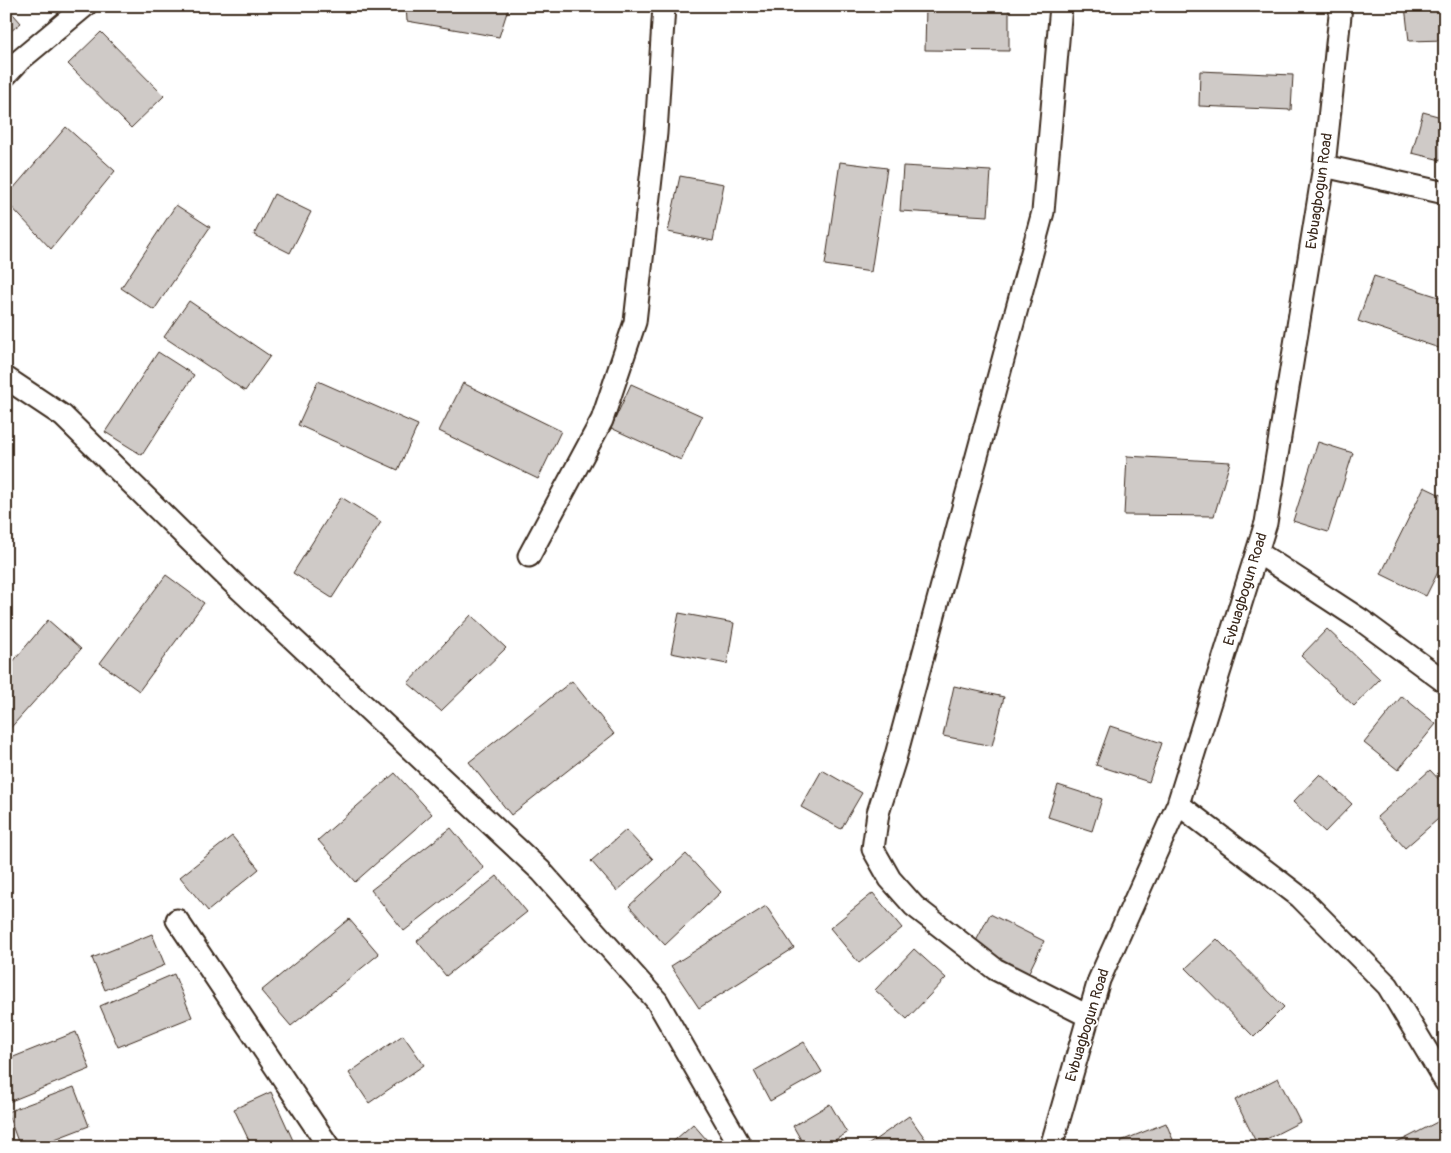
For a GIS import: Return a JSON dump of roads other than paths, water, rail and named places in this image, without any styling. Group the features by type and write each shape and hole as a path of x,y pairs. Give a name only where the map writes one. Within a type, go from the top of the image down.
{"street":[{"path":"6,75 20,60 85,6"},
{"path":"529,556 602,420 635,322 656,133 664,6"},
{"path":"1061,6 1043,212 895,759 878,813 873,849 890,879 914,906 995,969 1088,1016"},
{"name":"Evbuagbogun Road","path":"1052,1147 1099,980 1178,804 1266,523 1324,166 1341,6"},
{"path":"1324,166 1445,193"},
{"path":"6,378 62,416 231,581 541,871 657,1001 742,1147"},
{"path":"1257,552 1361,620 1445,682"},
{"path":"1178,804 1300,897 1388,986 1445,1081"},
{"path":"177,920 329,1147"}]}
